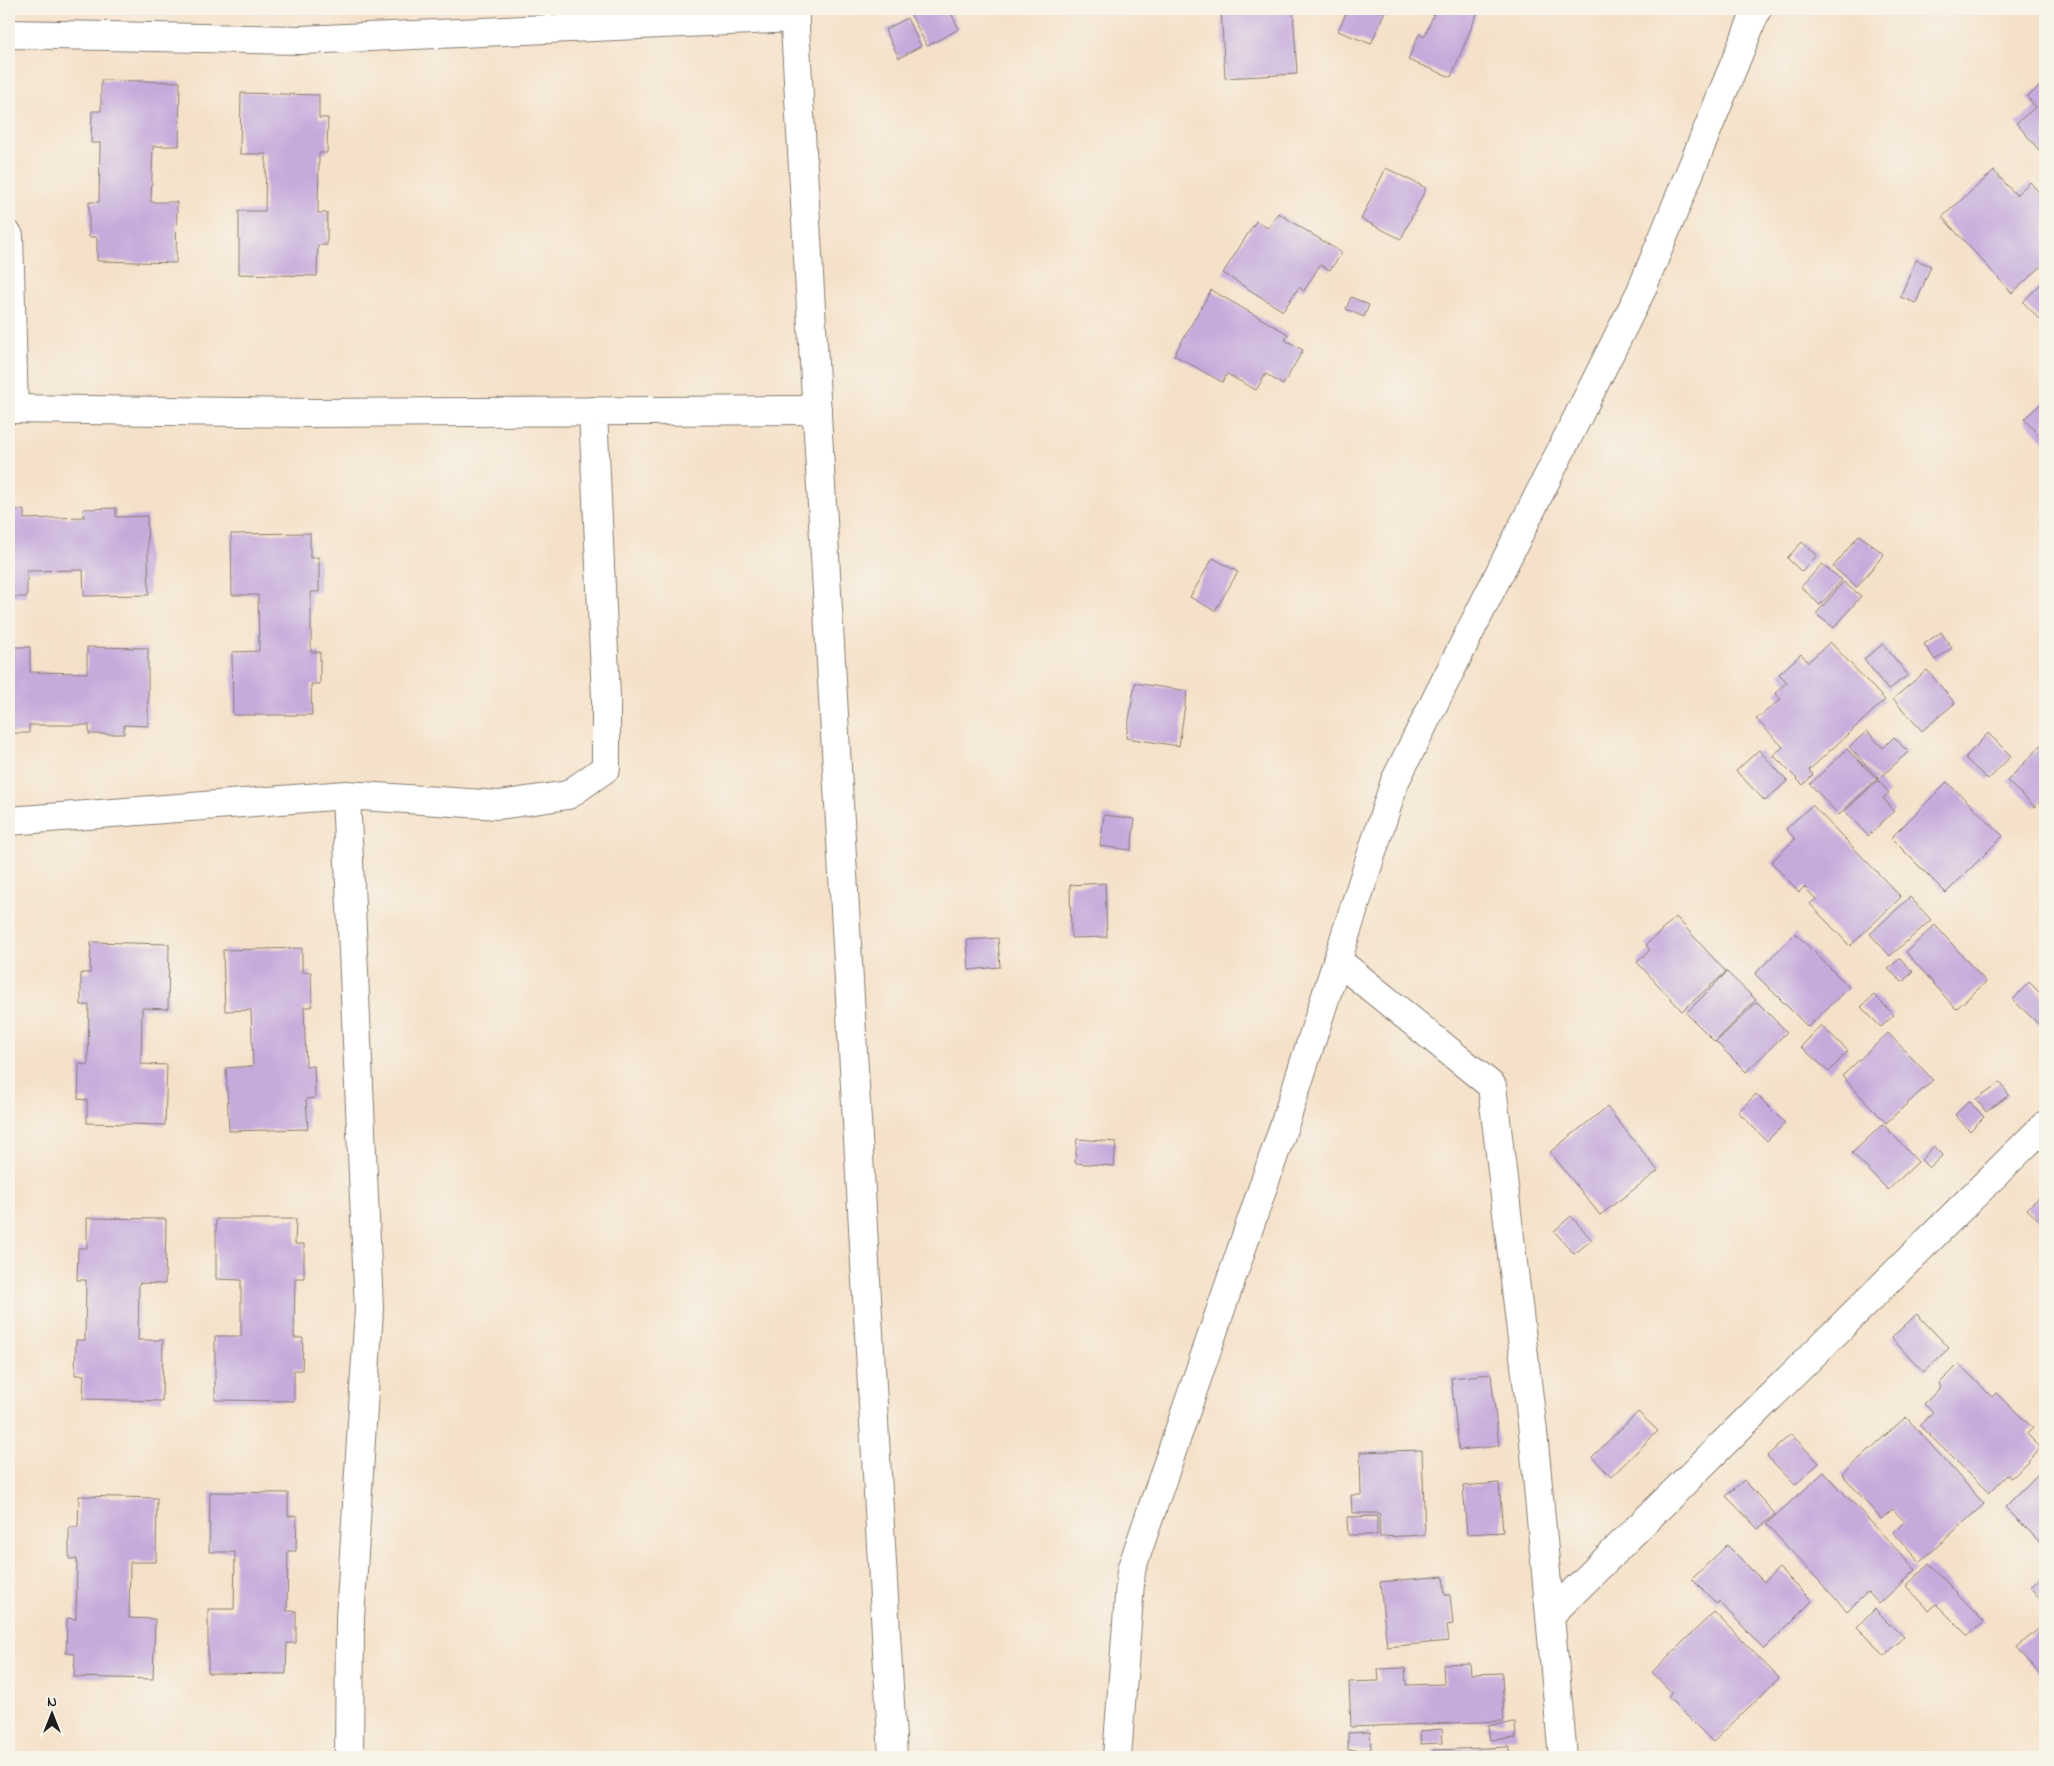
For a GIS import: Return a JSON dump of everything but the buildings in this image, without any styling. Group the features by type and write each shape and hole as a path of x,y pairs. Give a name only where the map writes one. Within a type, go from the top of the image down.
{"main road":[{"path":"1117,1757 1131,1570 1284,1126 1394,781 1641,291 1756,9"},
{"path":"9,34 301,40 795,13 893,1757"},
{"path":"9,236 11,409 313,413 817,410"},
{"path":"9,821 346,795 499,805 568,795 606,768 606,697 593,411"},
{"path":"346,795 369,1309 350,1619 349,1757"},
{"path":"1337,960 1492,1086 1533,1432 1563,1757"},
{"path":"1550,1615 2045,1125"}]}
